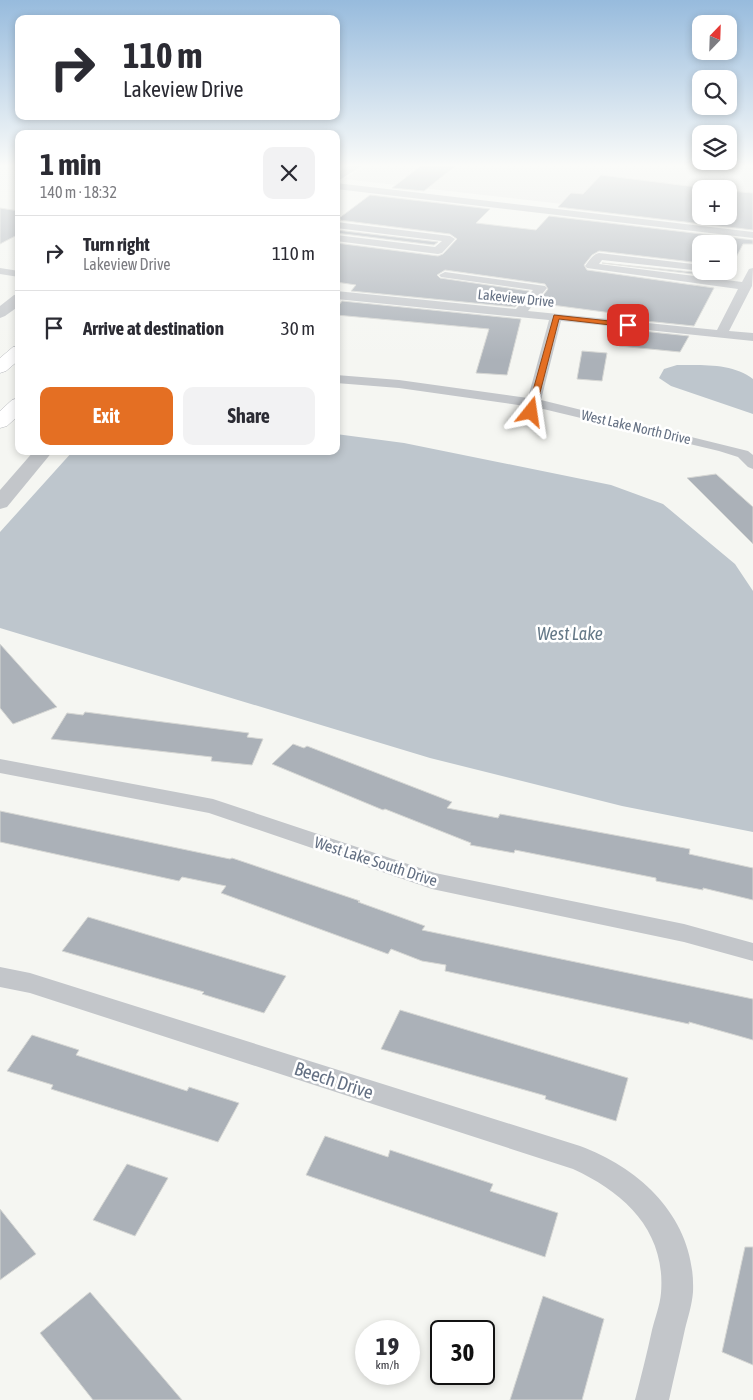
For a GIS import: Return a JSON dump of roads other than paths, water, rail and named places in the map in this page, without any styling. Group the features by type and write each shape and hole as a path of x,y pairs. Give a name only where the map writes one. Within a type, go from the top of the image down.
{"highway":[{"path":"0,367 15,354"},
{"path":"0,422 15,408"}],"street":[{"path":"340,239 438,251 450,239 371,229"},
{"path":"704,229 753,235"},
{"path":"692,267 599,256 591,266 692,272"},
{"path":"0,271 15,273"},
{"path":"445,275 541,288 520,313"},
{"path":"722,335 748,276"},
{"name":"Lakeview Drive","path":"340,295 753,337"},
{"path":"0,313 15,301"},
{"path":"532,408 556,317"},
{"name":"West Lake North Drive","path":"340,379 400,384 532,408 753,465"},
{"name":"West Lake North Drive","path":"340,390 394,392 532,408"},
{"path":"0,504 41,455"},
{"name":"West Lake South Drive","path":"0,766 213,806 432,881 684,933 753,952"},
{"name":"Beech Drive","path":"0,976 30,983 598,1166 630,1187 653,1211 670,1240 675,1261 676,1300 652,1400"}],"water":[{"path":"677,365 717,366 736,370 753,379 753,414 671,386 659,378 664,369"},
{"name":"West Lake","path":"340,435 404,443 611,485 663,504 735,564 753,591 753,832 622,806 430,758 0,628 0,532 69,455 340,455"}]}
